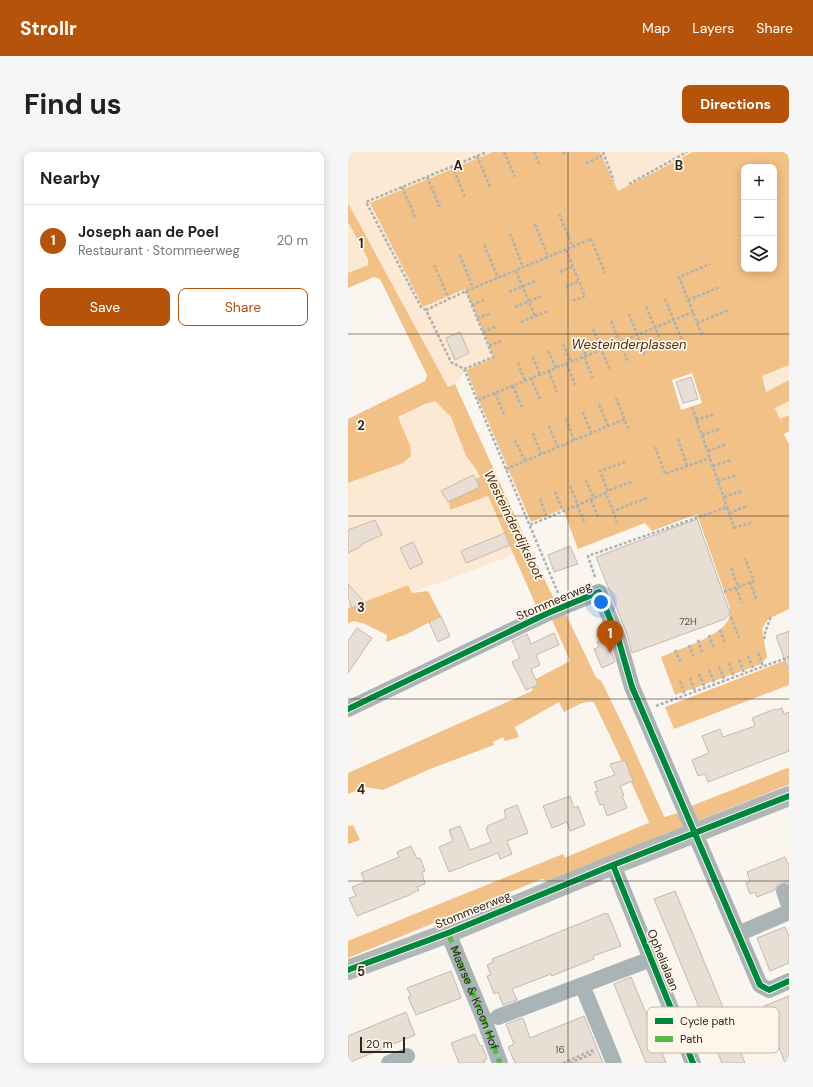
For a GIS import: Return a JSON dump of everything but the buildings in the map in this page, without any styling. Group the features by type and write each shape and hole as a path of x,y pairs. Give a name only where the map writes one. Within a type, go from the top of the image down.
{"main road":[{"name":"Stommeerweg","path":"348,970 448,932 789,796"}],"street":[{"name":"Stommeerweg","path":"348,710 557,609 599,592 618,638 632,687 760,985 769,990 789,981"},
{"name":"Ophelialaan","path":"613,865 670,1007"},
{"path":"738,934 789,912"},
{"name":"Maarse & Kroon Hof","path":"448,932 483,1016 500,1063"},
{"name":"Maarse & Kroon Hof","path":"498,1017 651,959"},
{"path":"582,986 614,1063"},
{"name":"Ophelialaan","path":"689,1053 693,1063"},
{"path":"389,1063 407,1056"}],"path":[{"path":"487,152 366,202 421,307 426,310 451,362 464,369 530,525 557,609"},
{"path":"504,152 515,177"},
{"path":"534,152 540,166"},
{"path":"563,152 565,156"},
{"path":"629,184 687,152"},
{"path":"586,163 603,154 614,181"},
{"path":"477,156 490,187"},
{"path":"452,166 465,197"},
{"path":"427,177 440,207"},
{"path":"402,187 415,217"},
{"path":"560,214 573,247"},
{"path":"535,224 548,257"},
{"path":"510,234 523,268"},
{"path":"426,310 473,288 591,240 605,273"},
{"path":"484,244 498,278"},
{"path":"566,250 585,296 572,301"},
{"path":"460,255 473,288"},
{"path":"702,335 679,277 710,264"},
{"path":"434,265 449,299"},
{"path":"560,272 573,266"},
{"path":"516,270 535,316"},
{"path":"509,292 536,281"},
{"path":"566,286 579,281"},
{"path":"688,300 720,287"},
{"path":"464,369 494,357 466,291"},
{"path":"515,307 542,296"},
{"path":"665,299 682,340"},
{"path":"472,306 484,300"},
{"path":"646,307 664,348"},
{"path":"698,323 729,310"},
{"path":"521,322 548,311"},
{"path":"478,400 693,312"},
{"path":"477,318 490,314"},
{"path":"629,314 645,355"},
{"path":"611,321 628,362"},
{"path":"483,332 495,327"},
{"path":"594,329 610,370"},
{"path":"579,338 593,378"},
{"path":"489,346 501,341"},
{"path":"564,344 571,362"},
{"path":"548,351 556,368"},
{"path":"533,357 540,375"},
{"path":"518,363 525,381"},
{"path":"566,364 575,385"},
{"path":"549,371 557,392"},
{"path":"531,378 540,399"},
{"path":"513,386 522,407"},
{"path":"496,393 504,414"},
{"path":"616,398 630,431"},
{"path":"599,405 608,426"},
{"path":"692,407 735,530 753,522"},
{"path":"582,412 591,433"},
{"path":"696,420 715,414"},
{"path":"566,419 574,440"},
{"path":"506,469 624,419"},
{"path":"549,426 558,447"},
{"path":"702,435 720,429"},
{"path":"533,433 541,454"},
{"path":"678,439 687,466"},
{"path":"515,440 525,461"},
{"path":"708,451 726,444"},
{"path":"655,447 665,474 710,458"},
{"path":"713,466 731,460"},
{"path":"617,523 600,471 625,462"},
{"path":"718,481 737,475"},
{"path":"586,480 598,517"},
{"path":"530,525 633,481"},
{"path":"570,486 585,523"},
{"path":"724,497 742,491"},
{"path":"555,492 563,511"},
{"path":"613,512 647,498"},
{"path":"540,499 548,518"},
{"path":"729,512 747,506"},
{"path":"599,592 598,584 588,556 727,507"},
{"path":"724,592 754,581 745,558"},
{"path":"731,568 742,603"},
{"path":"750,582 756,599"},
{"path":"765,639 764,636 771,616"},
{"path":"731,617 739,638"},
{"path":"720,630 725,643"},
{"path":"709,635 714,648"},
{"path":"698,640 702,652"},
{"path":"689,645 693,656"},
{"path":"675,650 681,663"},
{"path":"758,653 763,666"},
{"path":"748,656 754,670"},
{"path":"665,702 789,658"},
{"path":"739,660 744,673"},
{"path":"729,664 734,677"},
{"path":"719,667 725,680"},
{"path":"709,670 715,684"},
{"path":"699,674 705,688"},
{"path":"690,678 695,691"},
{"path":"680,681 685,695"},
{"path":"570,1063 596,1053 594,1050"},
{"path":"562,1063 589,1052"}],"shaded area":[{"path":"348,152 493,152 370,203 423,306 465,289 494,357 466,370 455,384 448,387 348,203"},
{"path":"600,152 693,152 618,191"},
{"path":"348,222 368,259 368,265 348,273"},
{"path":"789,365 789,380 766,392 762,376"},
{"path":"435,401 451,417 466,456 480,477 448,490 450,510 488,495 515,554 412,593 408,585 348,608 348,483 369,475 410,445 398,417 425,404"},
{"path":"789,401 789,415 780,419 775,407"}],"water":[{"name":"Westeinderplassen","path":"493,152 600,152 618,191 693,152 789,152 789,365 762,376 766,392 789,380 789,401 775,408 780,419 789,415 789,431 784,434 789,444 789,609 768,619 762,629 767,657 761,664 675,695 661,657 717,632 728,620 730,608 697,514 652,531 645,523 578,549 563,509 531,522 466,370 494,357 465,289 423,307 370,203"},
{"path":"348,203 448,387 455,384 534,558 556,603 565,612 610,707 596,702 586,702 564,712 559,702 515,727 519,737 505,741 503,737 493,742 494,745 430,769 383,790 365,787 348,794 348,773 532,691 534,680 570,661 547,608 537,608 488,496 450,510 448,490 480,477 466,456 451,417 435,401 425,404 398,417 410,445 411,456 403,463 348,483 348,419 425,381 427,375 380,279 374,277 348,288 348,273 368,265 368,259 348,222"},
{"path":"408,585 412,593 428,591 441,616 407,634 386,642 387,635 365,624 354,621 348,623 348,608"},
{"path":"789,659 789,685 674,729 665,707"},
{"path":"353,825 360,840 348,844 348,826"},
{"path":"563,854 569,868 348,958 348,941"}],"pier":[{"path":"692,373 702,403 681,410 672,380"}],"waterway":[{"name":"Westeinderdijksloot","path":"595,686 660,827 678,821"},
{"name":"Westeinderdijksloot","path":"693,814 789,776"},
{"path":"549,873 660,827"}],"marked path":[{"path":"448,933 483,1017 500,1063"}],"cycle path":[{"path":"348,709 548,613 599,592 618,638 632,687 760,985 769,990 789,981"},
{"path":"348,970 448,933 613,865 789,796"},
{"path":"613,865 670,1007"},
{"path":"689,1053 693,1063"}],"place":[{"name":"Joseph aan de Poel","path":"610,653"}]}
